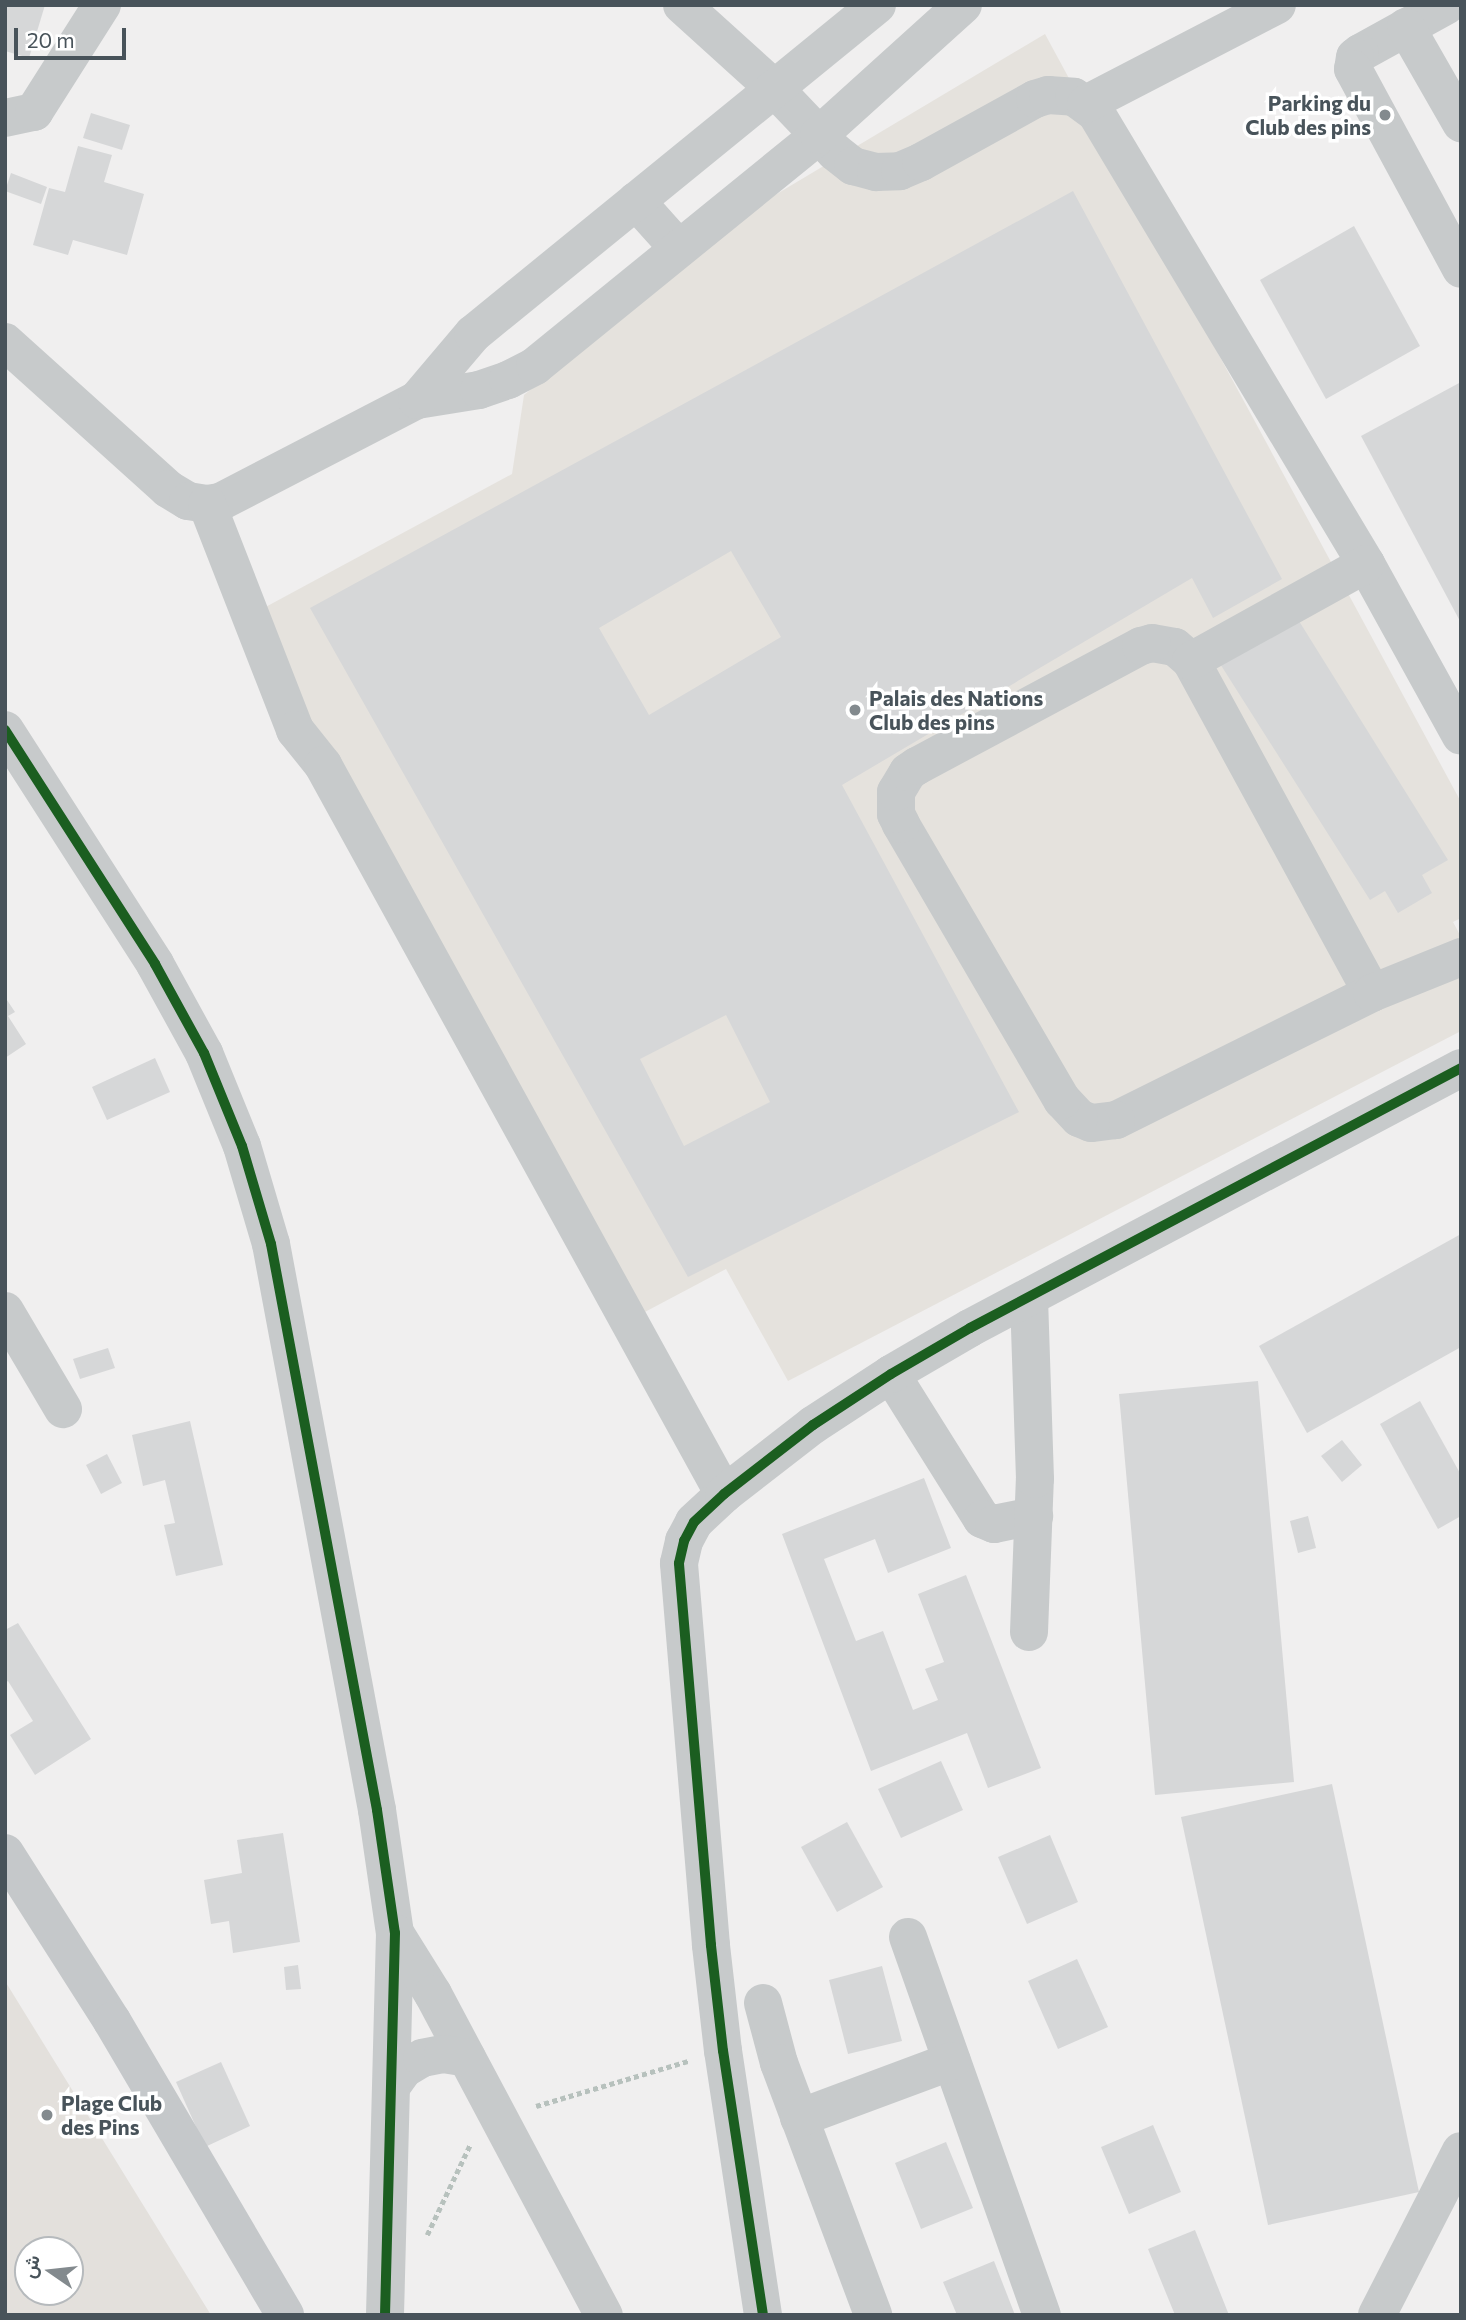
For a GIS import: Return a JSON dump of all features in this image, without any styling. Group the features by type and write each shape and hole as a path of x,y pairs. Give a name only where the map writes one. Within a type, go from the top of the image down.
{"main road":[{"path":"5,1853 112,2021 285,2315"}],"street":[{"path":"5,118 34,112 102,5"},
{"path":"682,5 775,89 853,166 876,172 900,171 1035,99 1061,95 1086,104 1096,113 1366,564 1461,736"},
{"path":"417,400 473,334 877,5"},
{"path":"5,342 168,489 188,500 207,504 220,502 417,400 479,390 508,380 535,366 819,135 962,5"},
{"path":"1086,104 1277,5"},
{"path":"1447,5 1360,53 1355,57 1353,69 1461,269"},
{"path":"1406,27 1461,123"},
{"path":"636,201 679,249"},
{"path":"207,504 295,730 323,765 724,1494"},
{"path":"1191,661 1366,564"},
{"path":"1372,993 1191,661 1175,646 1152,643 1141,646 917,766 908,772 896,792 896,814 901,824 1062,1100 1079,1118 1091,1123 1116,1120 1372,993 1461,957"},
{"path":"5,730 155,964 204,1053 242,1146 271,1244 377,1810 395,1933 385,2315"},
{"path":"763,2315 720,2024 679,1563 684,1541 694,1522 724,1494 813,1425 891,1374 1029,1297 1461,1068"},
{"path":"1029,1297 1034,1516 1029,1632"},
{"path":"5,1311 63,1409"},
{"path":"891,1374 982,1519 994,1524 1034,1516"},
{"path":"395,1933 467,2058 604,2315"},
{"path":"908,1937 1042,2315"},
{"path":"763,2003 779,2063 873,2315"},
{"path":"393,2084 404,2069 422,2058 443,2054 467,2058"},
{"path":"799,2118 952,2061"},
{"path":"1377,2315 1461,2151"}],"shaded area":[{"name":"Palais des Nations Club des pins","path":"1045,34 1461,802 1461,918 1453,922 1461,937 1461,1031 788,1381 726,1269 643,1313 247,617 512,474 524,395 770,198"}],"sand":[{"name":"Plage Club des Pins","path":"5,1981 211,2315 5,2315"}],"building":[{"path":"5,5 45,5 29,58 5,51"},
{"path":"91,113 130,125 122,150 83,138"},
{"path":"78,146 112,155 104,182 144,194 127,255 73,240 68,255 33,245 49,188 65,192"},
{"path":"11,173 47,187 41,204 5,191"},
{"path":"1073,191 1282,579 1213,618 1192,578 842,785 1019,1112 688,1277 310,608","holes":["731,551 781,637 649,715 599,628","726,1015 770,1102 684,1146 640,1059"]},
{"path":"1354,226 1420,346 1326,399 1260,280"},
{"path":"1461,382 1461,623 1361,436"},
{"path":"1294,613 1448,860 1422,875 1432,893 1398,913 1385,891 1370,900 1217,659"},
{"path":"5,997 15,1012 8,1016 26,1044 5,1058"},
{"path":"155,1058 170,1092 107,1120 92,1087"},
{"path":"1461,1234 1461,1347 1307,1433 1259,1346"},
{"path":"108,1348 115,1368 80,1379 73,1359"},
{"path":"1258,1381 1294,1782 1155,1795 1119,1394"},
{"path":"1420,1401 1461,1475 1461,1516 1438,1529 1380,1424"},
{"path":"190,1421 223,1565 176,1576 164,1525 175,1523 165,1480 143,1486 132,1435"},
{"path":"1342,1440 1362,1465 1342,1482 1321,1456"},
{"path":"107,1454 122,1483 101,1494 86,1465"},
{"path":"924,1478 951,1548 888,1573 875,1539 824,1559 856,1641 883,1631 913,1710 938,1700 925,1669 944,1662 918,1594 966,1575 1041,1768 988,1788 967,1733 871,1771 782,1534"},
{"path":"1308,1516 1316,1548 1298,1553 1290,1521"},
{"path":"18,1623 91,1739 35,1775 10,1735 33,1721 8,1681 5,1683 5,1630"},
{"path":"941,1761 963,1810 901,1838 878,1789"},
{"path":"1332,1784 1419,2192 1268,2225 1181,1817"},
{"path":"847,1822 883,1887 837,1912 801,1847"},
{"path":"283,1833 300,1942 233,1953 229,1921 211,1924 204,1880 242,1873 237,1840"},
{"path":"1050,1835 1078,1902 1027,1924 998,1857"},
{"path":"1077,1959 1108,2027 1058,2049 1028,1981"},
{"path":"298,1965 301,1989 286,1990 284,1967"},
{"path":"882,1966 902,2041 848,2054 829,1980"},
{"path":"221,2062 250,2126 205,2147 176,2082"},
{"path":"1153,2125 1181,2192 1129,2214 1101,2147"},
{"path":"946,2142 973,2208 921,2229 895,2163"},
{"path":"1195,2230 1229,2315 1175,2315 1148,2249"},
{"path":"994,2261 1015,2315 957,2315 943,2282"}],"cycle path":[{"path":"5,730 155,964 204,1053 242,1146 271,1244 377,1810 395,1933 385,2315"},
{"path":"763,2315 723,2051 711,1945 679,1563 684,1541 694,1522 724,1494 813,1425 891,1374 970,1328 1461,1068"}],"place":[{"name":"Parking du Club des pins","path":"1385,115"},
{"name":"Palais des Nations Club des pins","path":"855,710"},
{"name":"Plage Club des Pins","path":"47,2115"}]}
